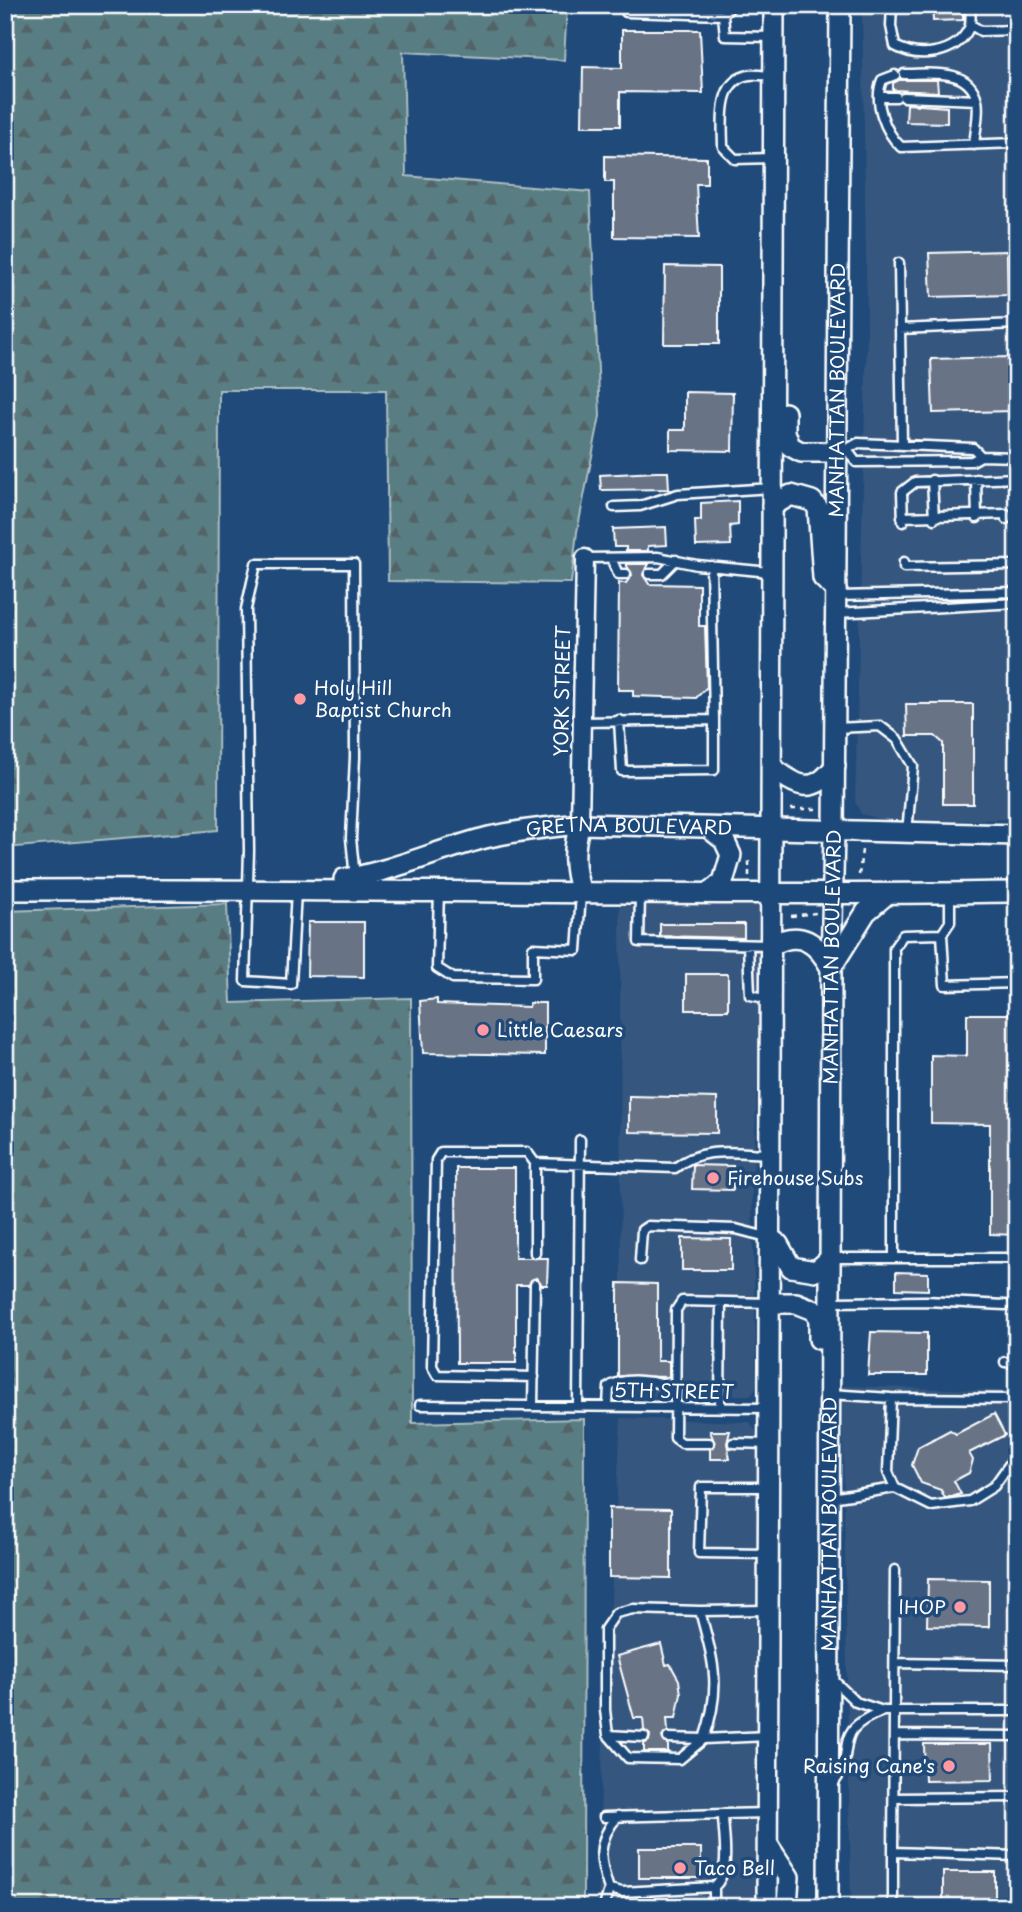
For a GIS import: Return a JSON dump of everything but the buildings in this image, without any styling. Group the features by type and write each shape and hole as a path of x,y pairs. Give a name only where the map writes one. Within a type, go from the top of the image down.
{"street":[{"path":"767,1907 774,5"},
{"name":"MANHATTAN BOULEVARD","path":"828,1907 831,968 836,600 842,451 840,5"},
{"path":"774,331 785,349 785,432 790,446 801,452 842,451"},
{"path":"772,497 791,495 812,501 818,508 823,578 836,600"},
{"name":"YORK STREET","path":"580,824 585,558"},
{"path":"772,767 791,782 813,785 826,778 835,766"},
{"path":"580,824 575,842 574,874 581,891"},
{"name":"GRETNA BOULEVARD","path":"249,888 379,874 487,838 531,828 580,824 1017,835"},
{"path":"709,893 723,882 731,855 724,840 710,829"},
{"name":"GRETNA BOULEVARD","path":"5,890 249,888 772,895 1017,892"},
{"path":"831,968 866,912 887,894"},
{"path":"772,944 794,937 807,941 821,949 831,968"},
{"path":"770,1238 778,1244 791,1267 816,1271 831,1258"},
{"path":"770,1303 796,1303 816,1311 819,1321 819,1382 822,1391 830,1394"},
{"path":"767,1844 789,1877 787,1907"}],"lane":[{"path":"732,5 723,15 725,36 774,37"},
{"path":"892,5 891,26 895,46 908,53 937,52 959,43 971,25 970,5"},
{"path":"626,12 723,15"},
{"path":"971,25 981,31 1017,30"},
{"path":"974,145 977,100 963,78 948,74 899,74 882,80 879,97 887,127 901,147 974,145 1017,143"},
{"path":"773,76 744,76 733,85 723,103 723,147 735,159 773,158"},
{"path":"879,97 977,100"},
{"path":"899,262 902,444"},
{"path":"900,328 1017,324"},
{"path":"981,456 973,447 902,444 858,443 842,451 856,462 972,461 981,456 1017,457"},
{"path":"1006,517 902,519 902,492 908,486 932,481 1017,478"},
{"path":"976,480 977,517"},
{"path":"932,481 934,519"},
{"path":"614,507 640,506 678,494 772,497"},
{"path":"585,558 658,556 711,566 772,572"},
{"path":"611,558 618,574 626,574"},
{"path":"649,574 662,574 676,560"},
{"path":"904,562 904,567 1011,563"},
{"path":"296,889 291,984 245,981 249,888 246,609 256,564 354,564 355,757 351,838 355,878"},
{"path":"619,720 622,771 714,769 711,566"},
{"path":"836,600 1017,592"},
{"path":"836,600 1017,603"},
{"path":"582,722 713,720"},
{"path":"835,728 880,726 897,739 913,766 907,833"},
{"path":"439,890 437,968 453,978 533,979 533,948 578,950 581,891"},
{"path":"640,892 639,942 772,944"},
{"path":"950,893 950,922 942,934 945,985 1017,983"},
{"path":"894,1258 894,948 903,935 942,934"},
{"path":"748,945 750,995 772,999"},
{"path":"578,1406 580,1140"},
{"path":"534,1377 437,1375 432,1366 436,1160 441,1152 527,1152 535,1163 535,1253"},
{"path":"535,1163 675,1168 687,1157 711,1152 771,1154"},
{"path":"640,1260 642,1230 648,1226 736,1229 770,1238"},
{"path":"831,1258 1017,1258"},
{"path":"533,1406 535,1284"},
{"path":"709,1443 682,1443 675,1438 676,1310 682,1301 770,1303"},
{"path":"720,1407 721,1301"},
{"path":"830,1302 926,1301 1005,1305"},
{"path":"1005,1362 1017,1363"},
{"path":"608,1406 609,1387 616,1382 664,1383 675,1389"},
{"path":"830,1394 891,1398 1013,1399 1014,1458 994,1486 970,1501 931,1506 895,1488 830,1499"},
{"path":"891,1398 888,1472 895,1488"},
{"name":"5TH STREET","path":"420,1405 769,1408"},
{"path":"733,1443 769,1444"},
{"path":"769,1487 701,1487 699,1553 769,1555"},
{"path":"893,1907 895,1570"},
{"path":"700,1611 716,1685 714,1709 704,1740 680,1759 628,1758 608,1735 605,1629 616,1613 633,1609 768,1610"},
{"path":"895,1663 1017,1665"},
{"path":"830,1677 856,1702 883,1711"},
{"path":"829,1788 840,1773 844,1748 854,1727 863,1718 895,1710 1017,1711"},
{"path":"608,1735 644,1737"},
{"path":"895,1735 1017,1736"},
{"path":"668,1738 704,1740 767,1736"},
{"path":"894,1798 1017,1797"},
{"path":"604,1817 767,1813"},
{"path":"609,1889 622,1892 714,1887 722,1880 724,1866 723,1814"},
{"path":"604,1907 609,1889 601,1865 600,1846 607,1829 618,1816"},
{"path":"893,1852 1017,1856"},
{"path":"714,1887 714,1907"}],"path":[{"path":"791,809 817,809"},
{"path":"858,881 863,843"},
{"path":"791,916 820,912"}],"shaded area":[{"path":"862,5 1017,5 1017,819 892,822 861,814 855,801 867,327"},
{"path":"620,903 758,904 760,1026 752,1198 757,1385 752,1395 621,1398"},
{"path":"842,1386 1017,1391 1017,1907 851,1907"},
{"path":"621,1418 750,1422 760,1438 756,1907 598,1907 601,1783"}],"green space":[{"path":"5,5 567,5 564,60 403,52 406,176 590,192 600,416 577,532 571,583 388,581 386,390 219,390 218,830 5,848"},
{"path":"227,904 231,1003 411,998 412,1423 584,1419 583,1907 5,1907 5,911"}],"place":[{"name":"Holy Hill Baptist Church","path":"300,699"},
{"name":"Little Caesars","path":"483,1030"},
{"name":"Firehouse Subs","path":"713,1178"},
{"name":"IHOP","path":"960,1607"},
{"name":"Raising Cane's","path":"949,1766"},
{"name":"Taco Bell","path":"680,1868"}]}
